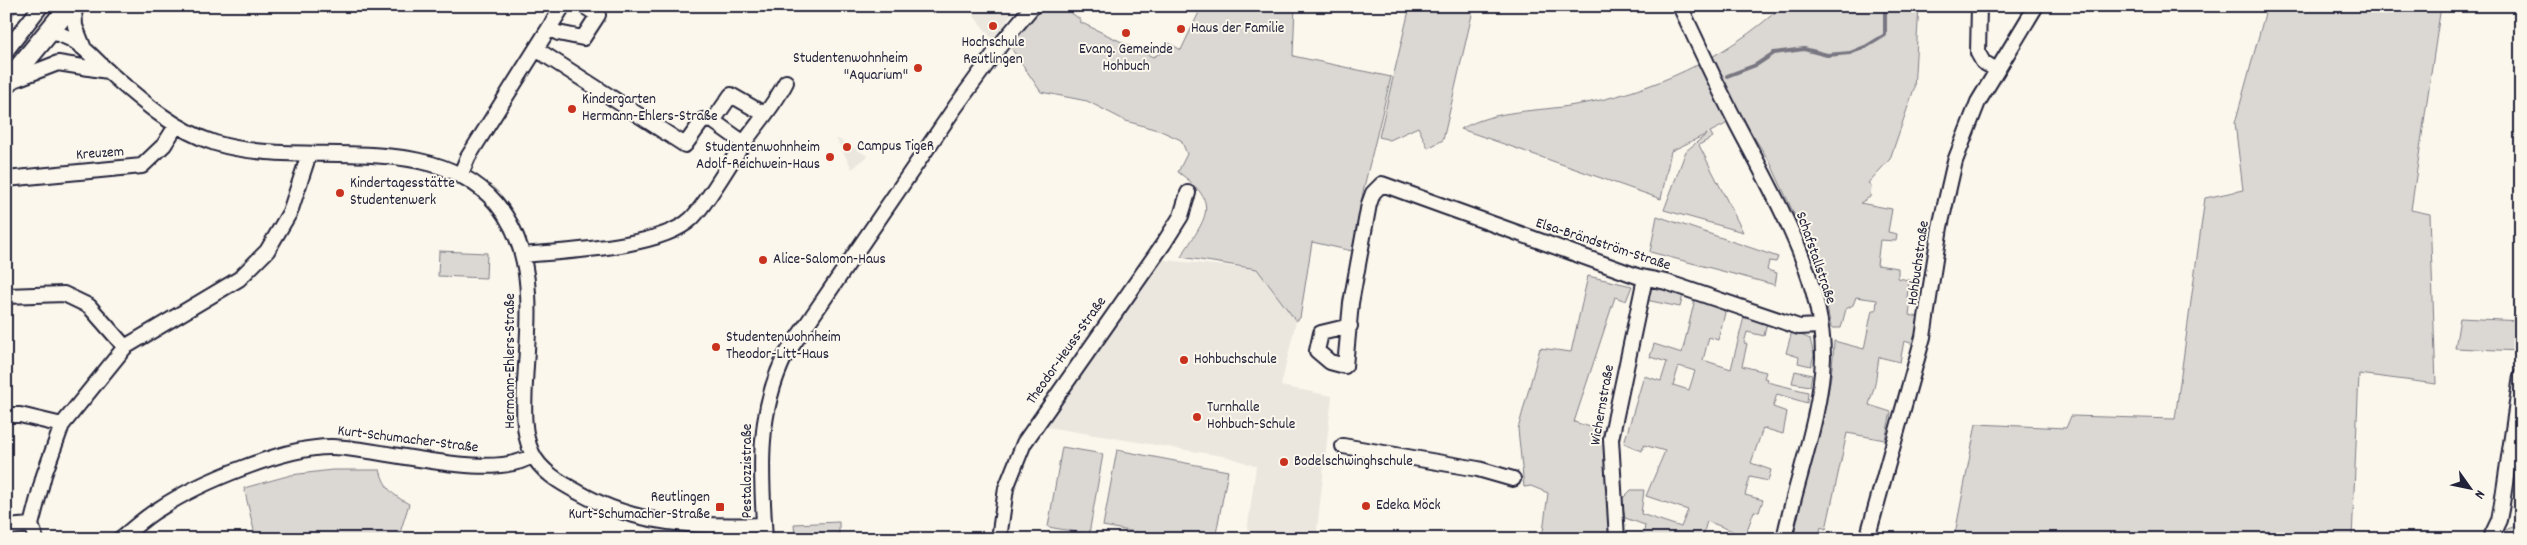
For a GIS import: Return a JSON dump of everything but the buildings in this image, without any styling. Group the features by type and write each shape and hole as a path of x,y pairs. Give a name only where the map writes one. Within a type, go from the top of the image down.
{"main road":[{"path":"7,83 70,6"}],"street":[{"path":"6,51 41,6"},
{"name":"Hermann-Ehlers-Straße","path":"74,6 75,26 84,46"},
{"path":"460,176 468,158 563,6"},
{"path":"550,28 558,33 583,38 598,15 584,6"},
{"name":"Pestalozzistraße","path":"765,532 761,462 763,428 768,398 785,356 956,106 1000,46 1033,6"},
{"name":"Schafstallstraße","path":"1680,6 1706,62 1784,216 1808,280 1819,326 1823,357 1820,388 1784,539"},
{"path":"1979,6 1978,54 1983,62 1996,70"},
{"name":"Hohbuchstraße","path":"1868,539 1921,345 1941,219 1954,160 1978,102 2036,6"},
{"name":"Hermann-Ehlers-Straße","path":"49,32 70,38 84,46 108,71 176,126 206,140 234,148 267,152 359,154 389,157 443,169 460,176 479,188 495,203 516,236 523,255 529,298 524,412 528,442 533,455 541,466 562,483 592,500 630,515 687,526 765,532"},
{"path":"536,50 685,144 703,120 713,121 744,143"},
{"name":"Hermann-Ehlers-Straße","path":"7,83 58,63 108,71"},
{"path":"523,255 588,249 646,239 676,229 697,212 764,114 776,103 786,82"},
{"path":"713,121 731,94 764,114"},
{"name":"Kreuzem","path":"6,179 142,166 164,145 176,126"},
{"path":"36,539 31,525 44,475 62,425 125,347 239,278 267,251 290,212 309,154"},
{"name":"Elsa-Brändström-Straße","path":"1350,326 1351,303 1369,204 1373,193 1379,185 1394,188 1645,278 1666,282 1799,326 1819,326"},
{"name":"Theodor-Heuss-Straße","path":"999,539 1006,488 1024,443 1164,243 1181,216 1188,193"},
{"name":"Wichernstraße","path":"1617,539 1611,439 1645,278"},
{"path":"6,296 64,294 89,306 125,347"},
{"path":"2490,539 2499,520 2521,376"},
{"path":"6,415 20,415 62,425"},
{"name":"Kurt-Schumacher-Straße","path":"120,539 159,508 226,475 275,456 331,446 476,467 523,462 533,455"},
{"path":"1343,446 1478,468 1513,479"},
{"path":"6,527 31,525"}],"shaded area":[{"path":"6,6 20,6 6,24"},
{"name":"Hochschule Reutlingen","path":"966,6 1017,6 993,40"},
{"path":"1033,6 1062,6 1081,20 1080,22 1153,57 1162,52 1167,42 1181,50 1202,6 1295,6 1293,56 1391,77 1364,187 1352,251 1312,242 1300,318 1296,321 1257,269 1181,257 1202,221 1205,203 1201,193 1178,172 1187,154 1181,140 1161,131 1126,121 1087,101 1041,92 1005,39"},
{"path":"1410,6 1474,6 1443,140 1428,148 1418,127 1390,140 1379,137"},
{"path":"1782,6 1919,6 1914,89 1890,159 1868,183 1871,185 1870,197 1860,203 1892,209 1888,232 1897,234 1896,241 1880,240 1877,265 1898,268 1898,278 1909,280 1907,298 1911,299 1909,315 1919,317 1914,344 1904,341 1900,362 1879,357 1875,384 1869,405 1891,412 1885,440 1847,433 1826,529 1821,527 1818,539 1794,539 1804,489 1823,416 1832,366 1834,341 1864,349 1872,310 1876,310 1877,300 1856,297 1853,305 1846,309 1841,328 1831,328 1825,297 1831,294 1770,162 1708,66 1732,121 1710,132 1713,137 1699,145 1743,232 1664,210 1686,151 1707,134 1671,151 1661,199 1461,129 1502,114 1575,105 1631,92 1659,82 1712,57 1737,42"},
{"path":"2267,6 2441,6 2411,210 2430,214 2436,384 2359,374 2352,539 1954,539 1976,424 2066,428 2071,416 2175,419 2205,198 2243,190 2235,123"},
{"name":"Campus TigeR","path":"836,138 868,156 852,169"},
{"path":"1657,216 1778,257 1776,262 1769,261 1767,270 1777,273 1775,285 1650,252"},
{"path":"439,251 487,253 486,278 438,276"},
{"name":"Hohbuchschule","path":"1154,259 1257,269 1296,321 1281,386 1332,396 1316,539 1246,539 1256,466 1228,457 1035,425"},
{"path":"1588,276 1632,286 1626,301 1615,297 1574,422 1607,432 1609,539 1542,539 1548,493 1531,486 1524,487 1518,429 1540,348 1571,352"},
{"path":"1653,286 1683,295 1680,307 1646,300 1649,290"},
{"path":"1695,299 1723,309 1725,313 1718,340 1709,337 1703,360 1731,369 1744,317 1767,323 1764,336 1747,332 1744,343 1747,344 1742,366 1766,372 1764,378 1768,379 1767,382 1808,392 1807,403 1777,394 1773,407 1787,412 1783,434 1763,428 1751,463 1771,470 1768,481 1750,477 1745,495 1763,500 1759,512 1754,511 1745,536 1707,521 1702,539 1643,539 1645,525 1625,518 1622,499 1631,490 1644,490 1641,514 1681,527 1688,510 1646,496 1665,451 1644,445 1642,451 1624,443 1644,376 1661,381 1667,362 1650,357 1654,344 1682,353","holes":["1679,366 1695,371 1689,390 1673,385"]},
{"path":"2460,318 2521,321 2519,351 2455,348"},
{"path":"1792,331 1810,339 1814,355 1811,366 1798,363 1799,357 1786,353"},
{"path":"1795,371 1812,375 1810,386 1792,383"},
{"path":"1062,447 1103,454 1089,534 1048,527"},
{"path":"1117,450 1228,471 1215,539 1173,539 1103,526"},
{"path":"332,470 380,470 384,482 390,490 409,504 398,539 256,539 244,488 291,475"},
{"path":"839,522 839,539 795,539 794,524"},
{"path":"2521,524 2521,539 2499,539 2505,530"}],"waterway":[{"path":"1727,76 1756,65 1774,53 1804,49 1827,55 1850,53 1867,46 1885,35 1885,6"}],"place":[{"name":"Hochschule Reutlingen","path":"993,26"},
{"name":"Haus der Familie","path":"1181,29"},
{"name":"Evang. Gemeinde Hohbuch","path":"1126,33"},
{"name":"Studentenwohnheim \"Aquarium\"","path":"918,68"},
{"name":"Kindergarten Hermann-Ehlers-Straße","path":"572,109"},
{"name":"Campus TigeR","path":"847,147"},
{"name":"Studentenwohnheim Adolf-Reichwein-Haus","path":"830,157"},
{"name":"Kindertagesstätte Studentenwerk","path":"340,193"},
{"name":"Alice-Salomon-Haus","path":"763,260"},
{"name":"Studentenwohnheim Theodor-Litt-Haus","path":"716,347"},
{"name":"Hohbuchschule","path":"1184,360"},
{"name":"Turnhalle Hohbuch-Schule","path":"1197,417"},
{"name":"Bodelschwinghschule","path":"1284,462"},
{"name":"Edeka Möck","path":"1366,506"},
{"name":"Reutlingen Kurt-Schumacher-Straße","path":"720,507"}]}
